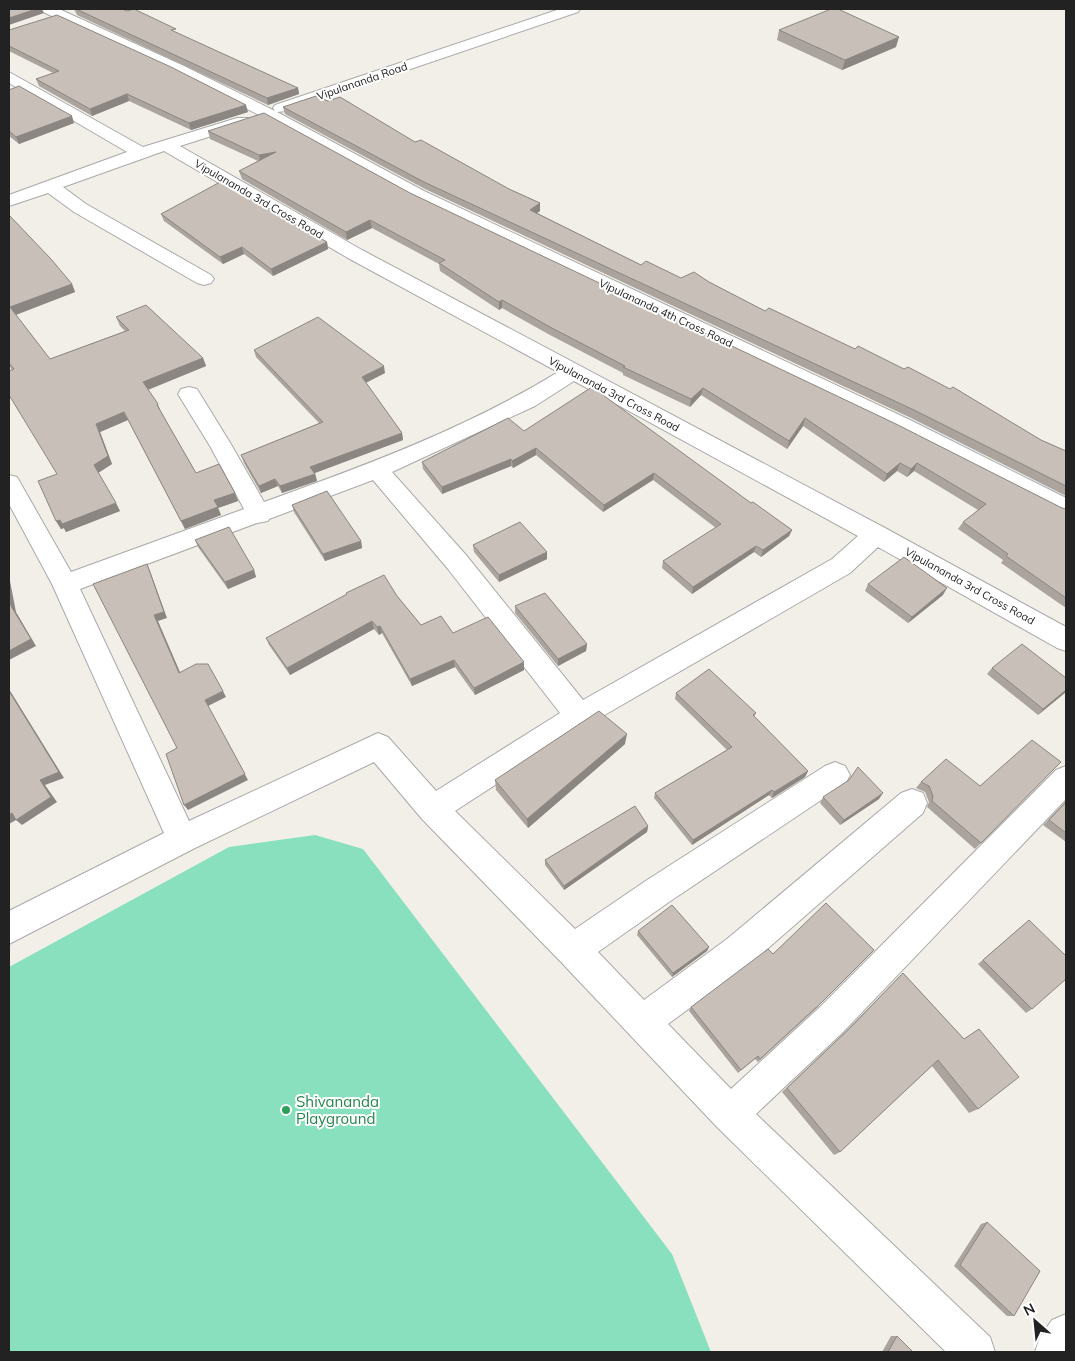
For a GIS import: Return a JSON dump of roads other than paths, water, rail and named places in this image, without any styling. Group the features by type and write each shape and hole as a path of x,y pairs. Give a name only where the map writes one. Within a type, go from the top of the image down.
{"street":[{"path":"38,22 54,12 79,9"},
{"name":"Vipulananda Road","path":"9,201 164,145 267,113 573,9"},
{"name":"Vipulananda 4th Cross Road","path":"54,12 179,69 267,113 418,195 902,425 1066,508"},
{"path":"9,77 141,153"},
{"name":"Vipulananda 3rd Cross Road","path":"164,145 187,156 355,254 876,534 1066,640"},
{"path":"50,186 80,208 204,279"},
{"path":"65,584 377,470 527,401 573,372"},
{"path":"189,394 259,514"},
{"path":"377,470 457,562 579,716"},
{"path":"9,483 65,584 182,838"},
{"path":"433,809 579,716 840,566 876,534"},
{"path":"9,928 182,838 378,746 433,809 573,950 730,1114 975,1352"},
{"path":"573,950 658,891 835,776"},
{"path":"730,1114 832,1019 1066,779"},
{"path":"642,1022 738,951 912,803"},
{"path":"1055,1352 1066,1334"}],"place":[{"name":"Shivananda Playground","path":"286,1110"}]}
